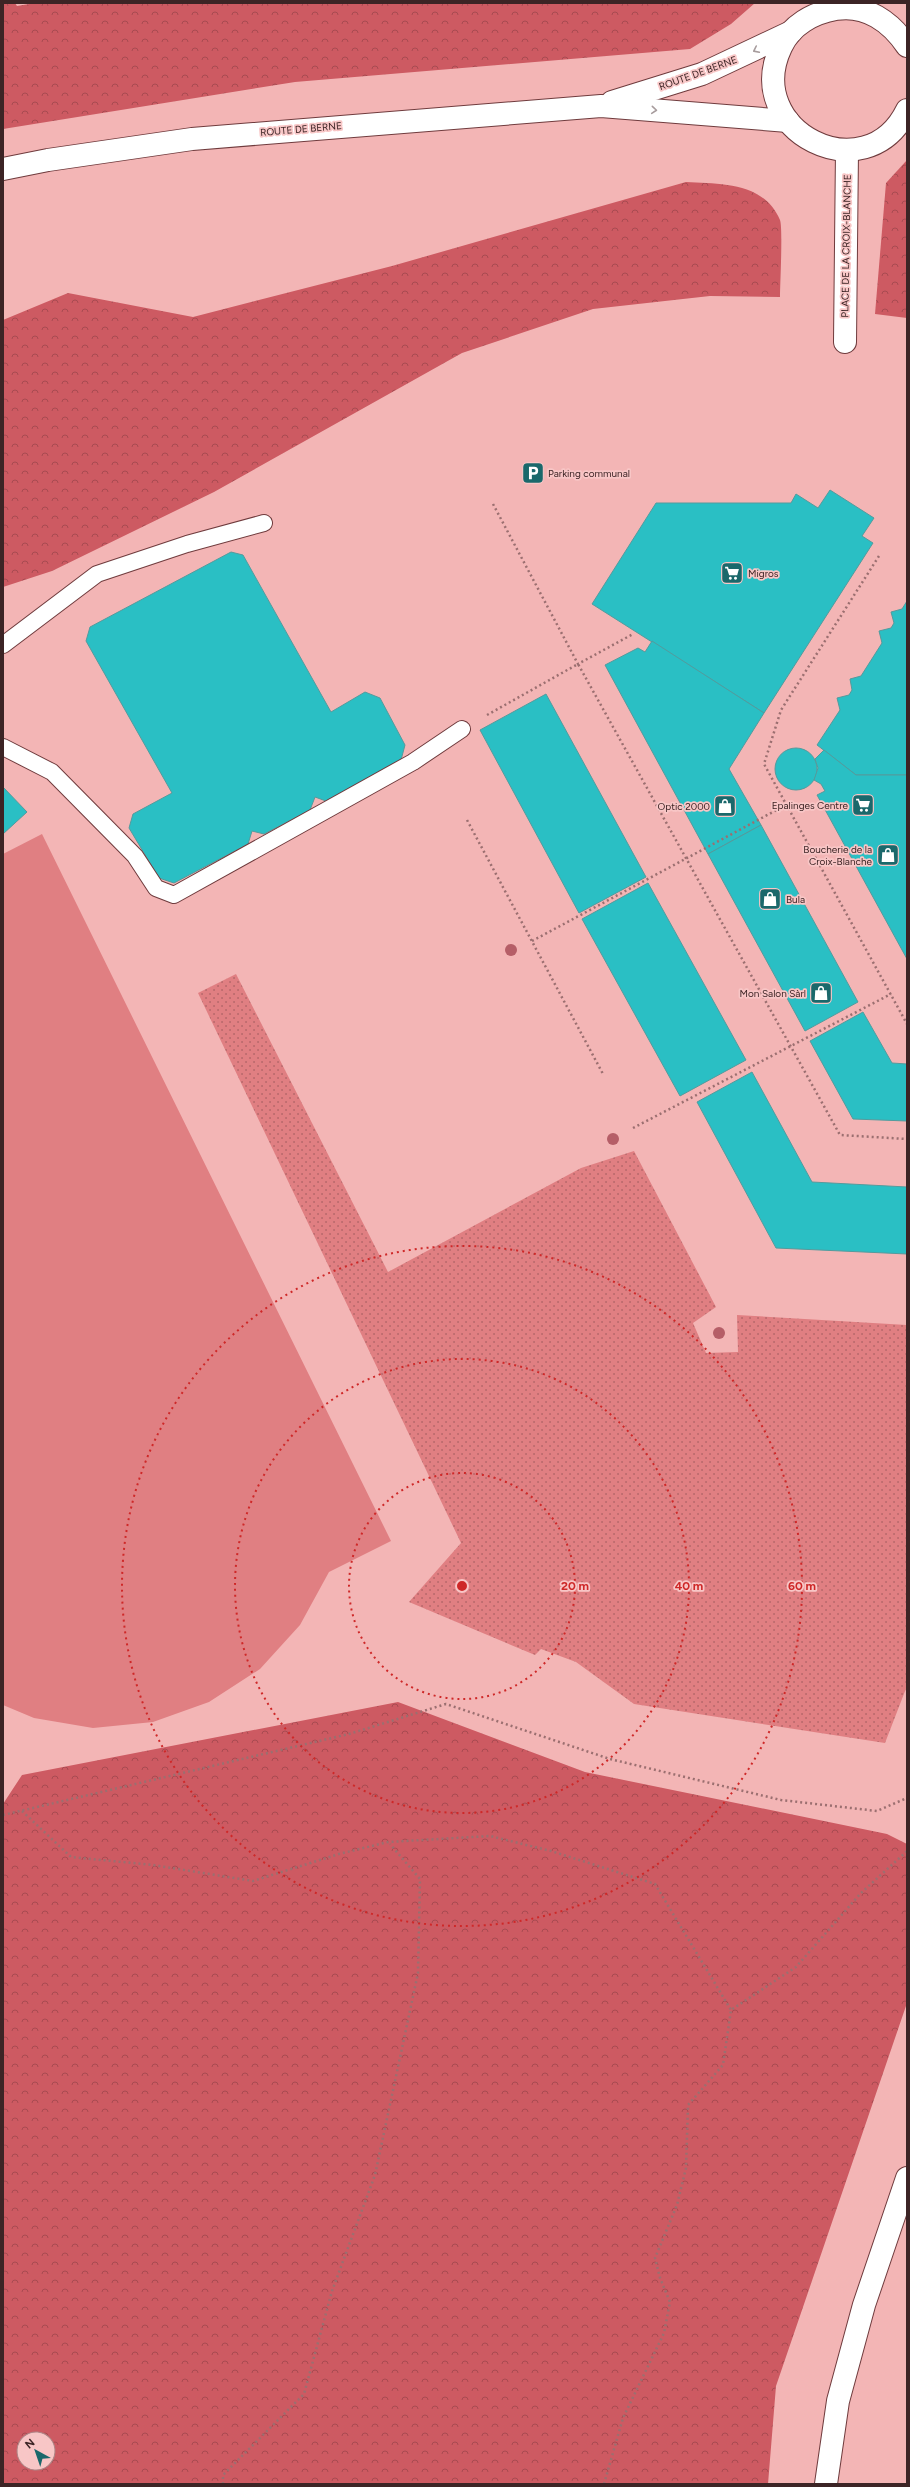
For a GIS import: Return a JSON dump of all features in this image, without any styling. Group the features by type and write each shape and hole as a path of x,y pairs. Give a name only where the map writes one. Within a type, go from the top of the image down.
{"main road":[{"path":"904,38 873,14 858,9 841,8 825,11 810,17 791,32 779,51 773,80 780,109 788,121 813,142 847,150 862,148 874,143 904,119"},
{"name":"ROUTE DE BERNE","path":"601,106 702,74 791,32"},
{"name":"ROUTE DE BERNE","path":"3,169 48,160 192,139 601,106 788,121"},
{"name":"PLACE DE LA CROIX-BLANCHE","path":"845,342 847,150"},
{"path":"826,2484 840,2393 864,2305 907,2178"}],"lane":[{"path":"3,645 98,574 187,544 264,523"},
{"path":"3,747 52,772 135,856 156,888 174,894 413,762 462,730"}],"path":[{"path":"492,504 578,664 840,1135 907,1139"},
{"path":"879,556 781,710 764,764 907,1024"},
{"path":"462,730 633,634"},
{"path":"532,941 786,805"},
{"path":"467,820 602,1074"},
{"path":"633,1128 891,994"},
{"path":"3,1815 349,1734 446,1704 610,1759 781,1800 878,1811 907,1798"},
{"path":"22,1810 71,1857 152,1865 253,1881 339,1854 388,1842 490,1836 552,1851 655,1884 731,2010 723,2065 688,2105 686,2168 677,2205 655,2258 660,2278 670,2302 664,2334 623,2418 604,2484"},
{"path":"222,2484 223,2475 304,2394 332,2291 375,2175 418,1974 420,1879 388,1842"},
{"path":"731,2010 796,1967 861,1893 907,1851"}],"shaded area":[{"path":"42,834 391,1541 329,1572 300,1625 260,1669 209,1702 153,1722 93,1728 34,1718 3,1705 3,854"},
{"path":"236,974 388,1272 581,1168 634,1151 716,1307 693,1323 706,1353 738,1352 737,1315 907,1325 907,1686 885,1743 634,1704 576,1662 541,1649 535,1655 409,1602 461,1543 198,993"}],"green space":[{"path":"3,3 15,3 17,6 35,3 755,3 731,24 690,49 295,82 3,129"},
{"path":"907,160 907,318 875,314 886,183"},
{"path":"686,182 713,183 740,188 763,198 773,208 780,220 781,225 780,297 710,296 593,309 462,353 214,492 52,571 3,587 3,320 68,293 193,317 392,266"},
{"path":"398,1702 585,1772 887,1834 907,1844 907,2003 776,2386 768,2484 3,2484 3,1804 22,1775"}],"building":[{"name":"Migros","path":"830,490 874,518 862,536 873,543 764,713 592,604 656,503 791,503 796,494 818,508"},
{"path":"231,552 243,555 331,712 365,692 380,698 405,745 401,760 326,801 315,797 310,810 264,834 252,831 248,844 174,883 159,878 129,828 133,814 172,793 86,641 90,627"},
{"path":"907,601 907,775 856,775 817,745 840,710 837,698 849,695 852,690 850,679 861,676 882,643 879,631 891,628 894,623 891,612 902,609"},
{"path":"652,641 764,713 729,769 761,825 708,854 605,665 638,648 645,652"},
{"path":"546,694 646,877 579,913 480,730"},
{"path":"792,748 800,748 811,754 817,765 817,773 811,784 800,790 792,790 781,784 775,773 775,765 781,754"},
{"path":"824,750 856,775 907,775 907,959 817,795 825,791 821,784 814,780 818,768 815,759"},
{"path":"3,787 27,812 3,834"},
{"path":"761,825 858,1002 805,1031 708,854"},
{"path":"648,883 746,1060 680,1096 582,919"},
{"path":"863,1012 892,1063 907,1064 907,1121 853,1119 810,1041"},
{"path":"752,1072 812,1182 907,1187 907,1254 776,1248 697,1102"}],"place":[{"name":"Parking communal","path":"533,473"},
{"name":"Migros","path":"732,573"},
{"name":"Epalinges Centre","path":"863,805"},
{"name":"Optic 2000","path":"725,806"},
{"name":"Boucherie de la Croix-Blanche","path":"888,855"},
{"name":"Bula","path":"770,899"},
{"name":"Mon Salon Sàrl","path":"821,993"}]}
